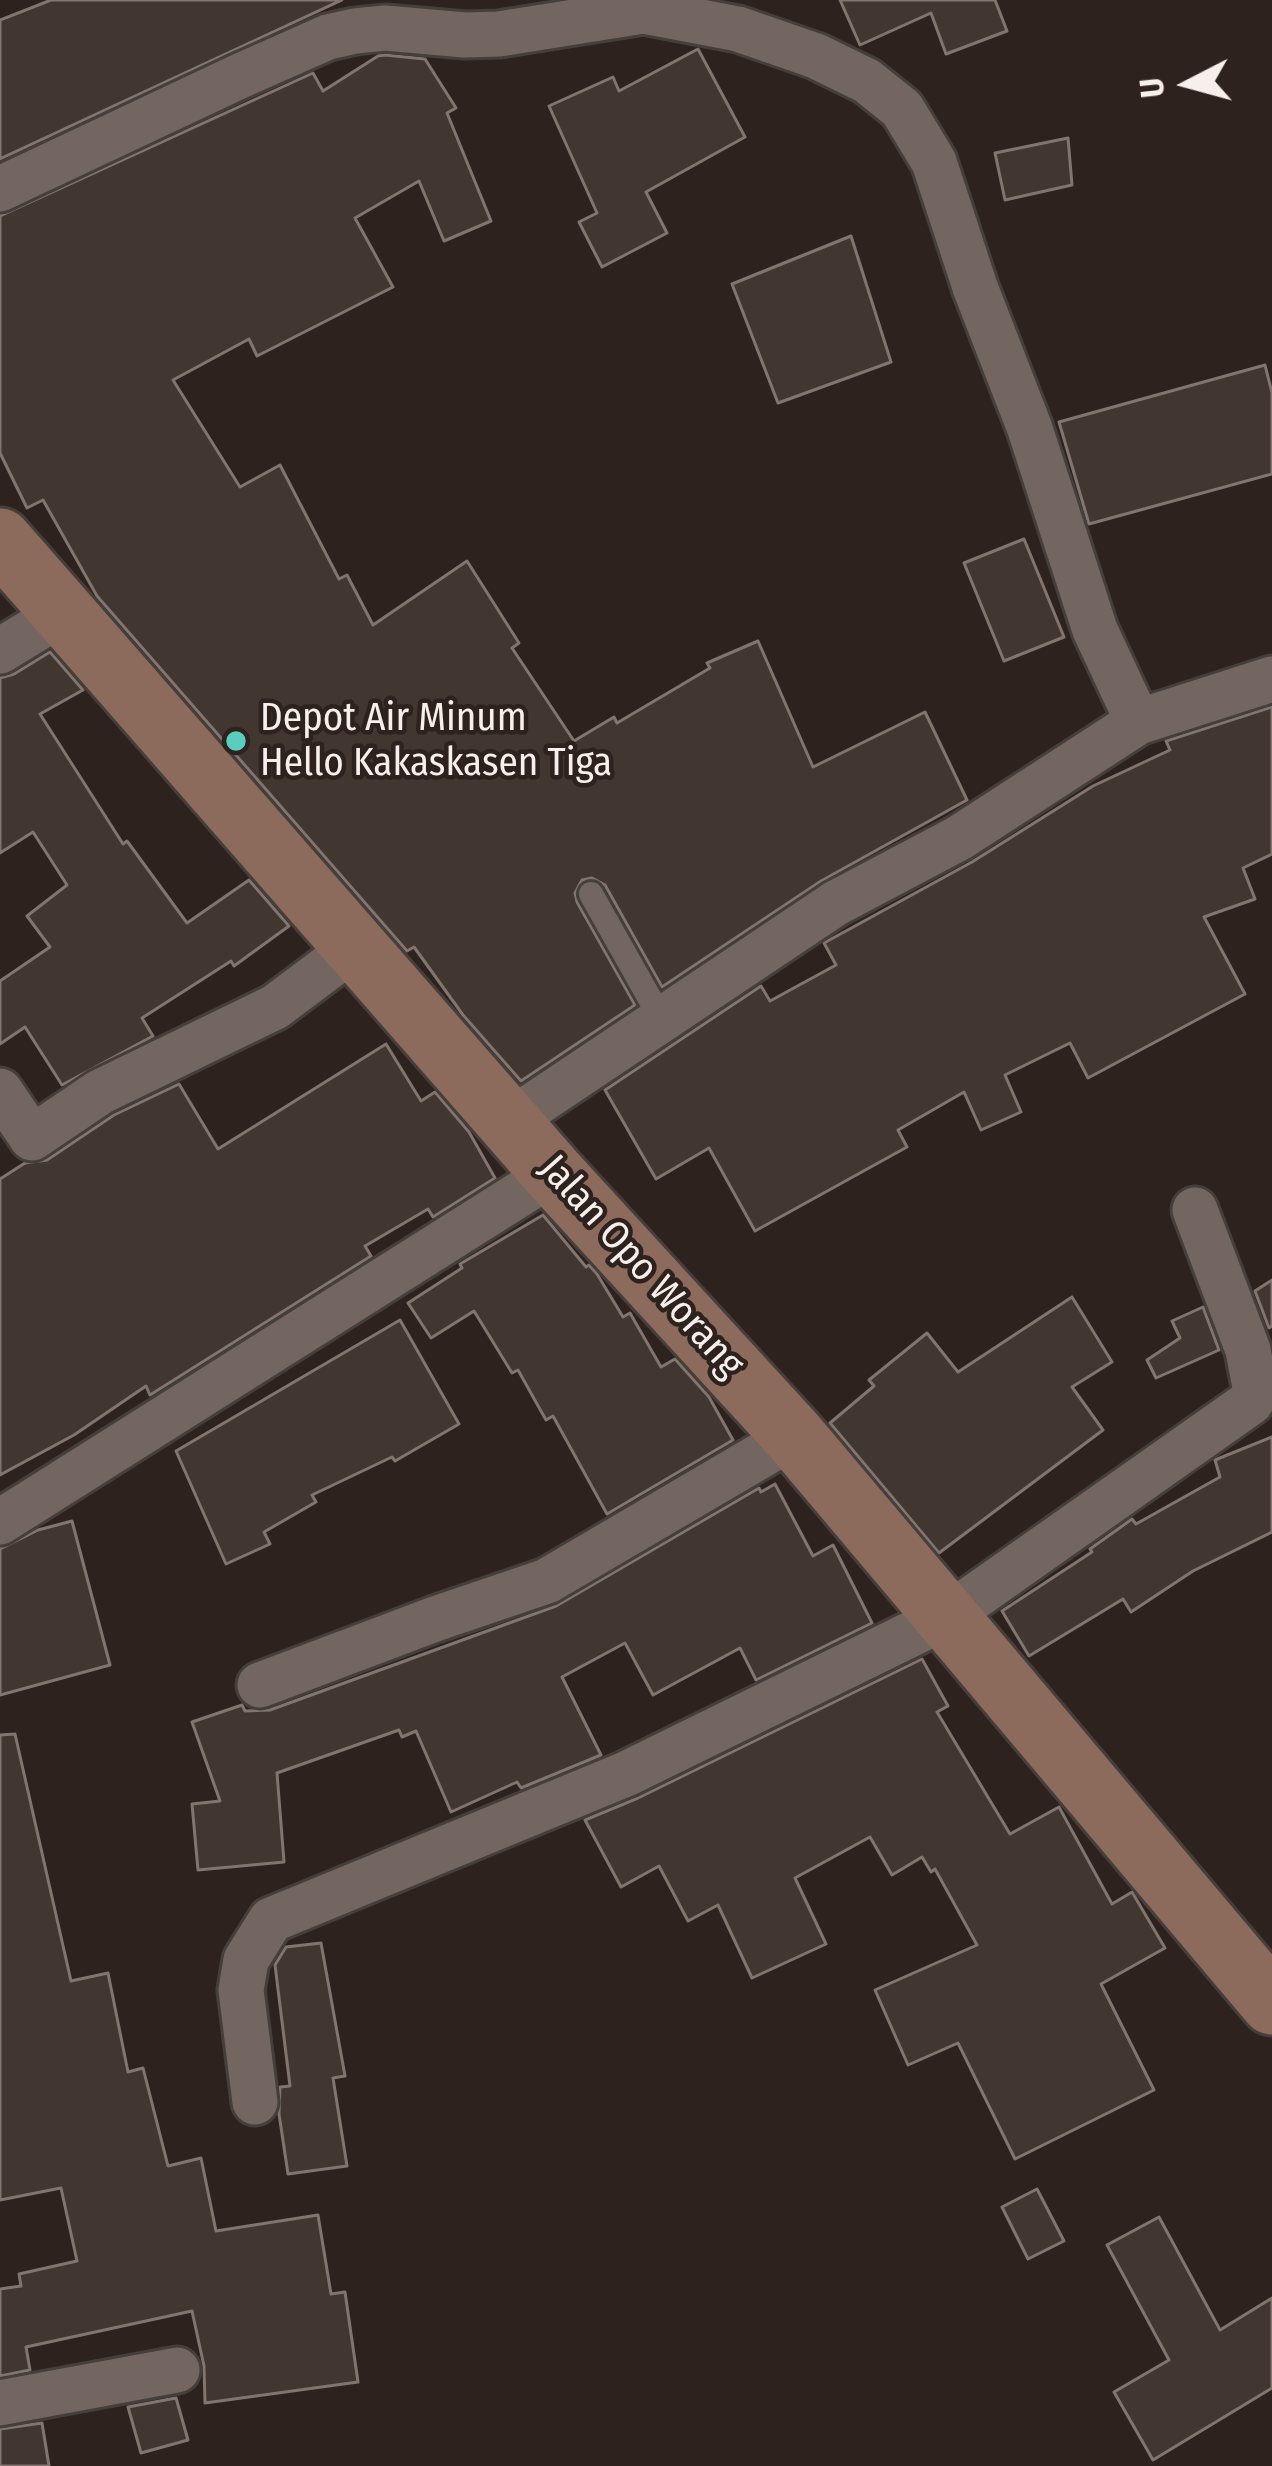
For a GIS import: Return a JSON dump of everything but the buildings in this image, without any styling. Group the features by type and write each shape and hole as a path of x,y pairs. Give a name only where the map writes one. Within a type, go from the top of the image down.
{"street":[{"path":"0,189 242,75 328,37 355,31 385,28 500,34 643,11 738,29 816,56 867,81 902,109 934,162 975,287 1030,429 1095,630 1138,722"},
{"name":"Jalan Opo Worang","path":"0,540 554,1173 794,1436 1272,2003"},
{"path":"0,651 62,614"},
{"path":"510,1120 836,903 958,838 1138,722 1272,679"},
{"path":"0,1091 32,1138 100,1092 274,1007 355,947"},
{"path":"0,1522 554,1173"},
{"path":"255,2102 241,1990 246,1960 271,1920 626,1774 946,1617 1251,1402 1256,1392 1248,1350 1195,1210"},
{"path":"260,1685 548,1581 794,1436"},
{"path":"0,2403 177,2371"}],"lane":[{"path":"591,894 662,1020"}],"place":[{"name":"Depot Air Minum Hello Kakaskasen Tiga","path":"236,741"}]}
